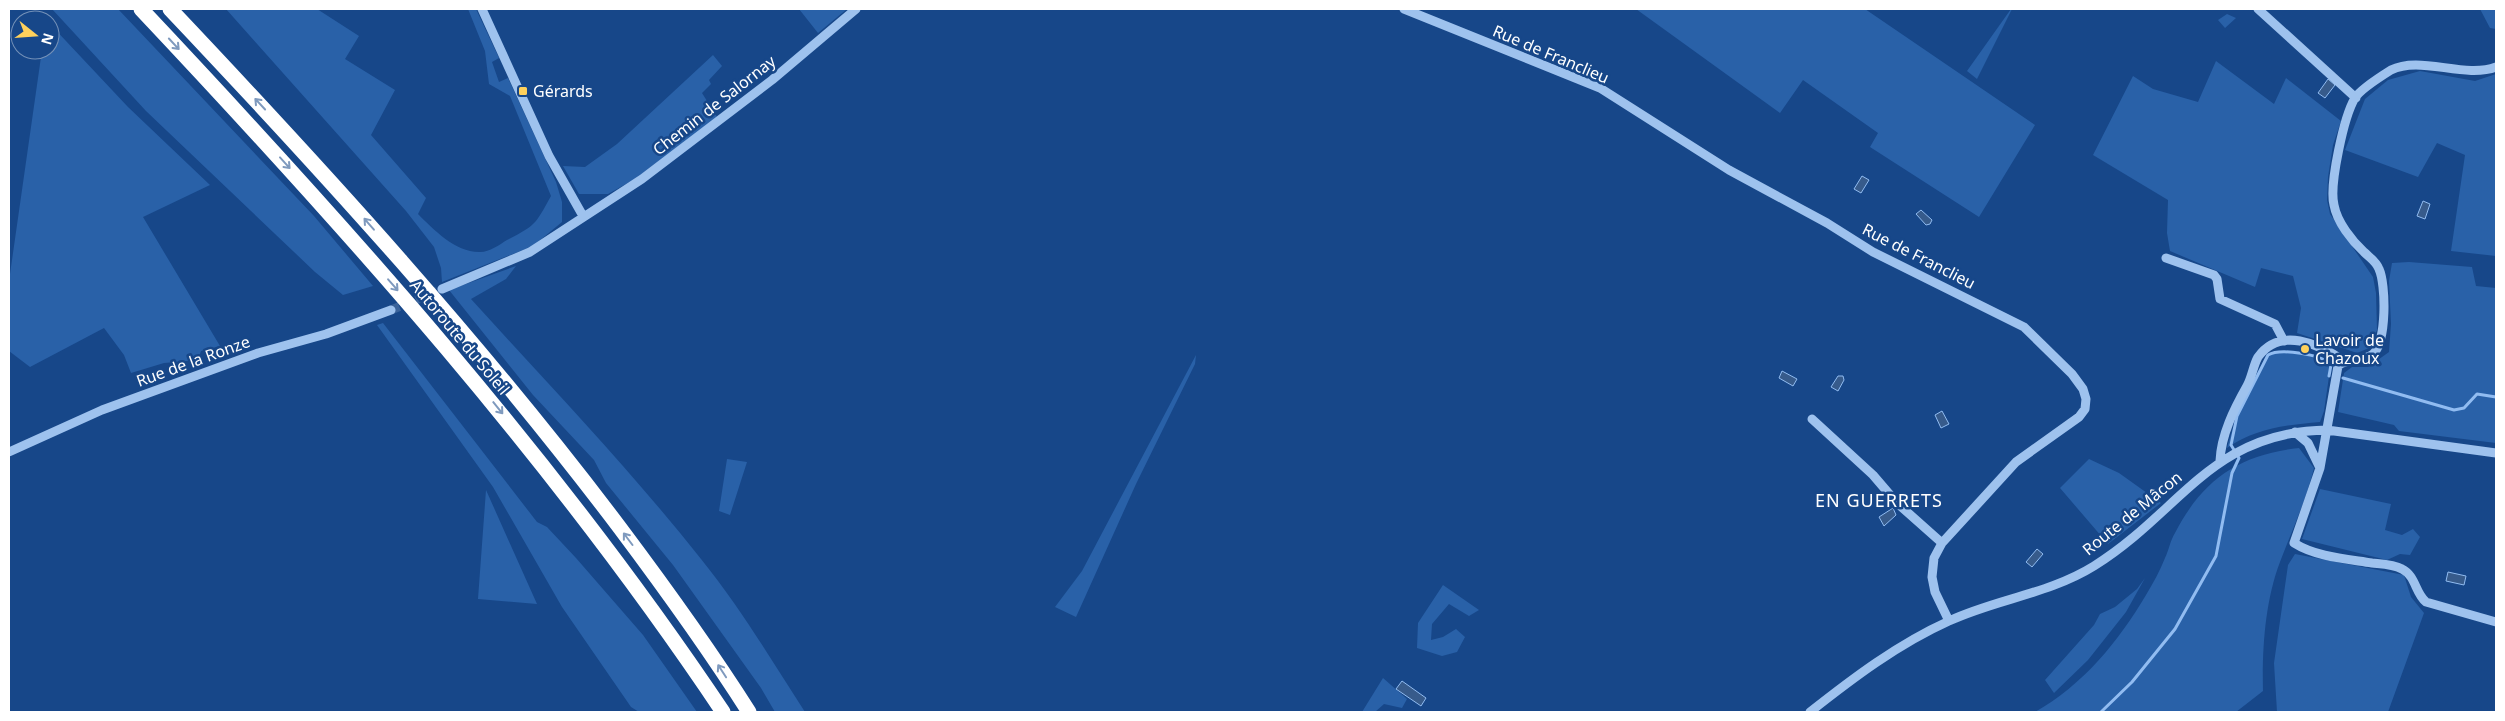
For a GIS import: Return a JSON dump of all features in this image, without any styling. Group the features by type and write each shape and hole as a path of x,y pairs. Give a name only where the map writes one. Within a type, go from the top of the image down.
{"highway":[{"name":"Autoroute du Soleil","path":"140,9 317,198 497,408 560,486 652,608 723,712"},
{"name":"Autoroute du Soleil","path":"170,9 334,184 511,390 583,480 668,592 748,712"}],"street":[{"path":"442,289 530,252 583,216 549,156 482,9"},
{"name":"Chemin de Salornay","path":"583,216 642,179 730,113 856,9"},
{"name":"Rue de Franclieu","path":"1404,9 1600,88 1729,170 1827,223 1873,252 2024,327 2083,389 2086,399 2084,409 2079,416 2016,462 1942,543 1934,558 1932,577 1935,592 1949,621"},
{"path":"2258,9 2356,98"},
{"path":"2496,67 2488,70 2458,71 2422,65 2393,69 2356,98 2339,149 2332,181 2333,204 2345,228 2364,252 2374,260 2380,271 2384,326 2381,341 2373,354 2359,359 2344,361 2338,366 2320,468 2294,543 2303,549 2332,556 2404,569 2412,578 2422,599 2426,602 2496,622"},
{"path":"2166,258 2214,275 2217,279 2220,299 2275,324 2284,341"},
{"name":"Rue de la Ronze","path":"9,452 102,410 258,353 326,334 391,310"},
{"path":"2220,461 2221,445 2258,358 2271,345 2284,341 2308,341 2329,350 2344,361"},
{"path":"1812,419 1873,475 1897,503 1942,543"},
{"name":"Route de Mâcon","path":"1810,712 1893,650 1949,621 2064,582 2093,566 2114,552 2220,461 2242,448 2268,438 2294,432 2327,430 2496,454"},
{"path":"2294,432 2308,443 2320,468"}],"shaded area":[{"path":"118,9 314,216 373,286 343,295 315,272 146,111 60,18 60,10 53,10"},
{"path":"226,9 317,9 359,36 345,59 395,90 371,135 426,198 418,214 453,244 470,251 482,252 524,231 534,223 551,196 510,96 489,84 485,51 468,9 476,9 499,58 492,62 499,82 508,78 556,182 562,202 562,222 533,246 442,282 441,268 434,247 406,211"},
{"path":"799,9 847,9 818,33"},
{"path":"1636,9 1865,9 2035,125 1979,217 1870,147 1878,133 1803,80 1780,113"},
{"path":"2012,9 1977,79 1967,71"},
{"path":"2480,9 2496,9 2496,29 2490,28"},
{"path":"2227,14 2236,18 2225,28 2218,20"},
{"path":"60,35 128,107 210,185 143,217 220,346 201,351 198,360 164,363 131,373 124,355 104,328 30,367 9,351 9,281 41,60 60,60"},
{"path":"713,55 722,66 709,80 711,84 702,93 717,117 635,179 608,194 579,194 563,166 585,167 617,144"},
{"path":"2216,61 2274,104 2286,78 2341,121 2333,145 2328,177 2327,200 2330,214 2373,277 2376,293 2377,330 2369,348 2357,353 2297,333 2301,308 2293,276 2261,268 2255,287 2170,251 2167,233 2168,200 2093,155 2133,76 2153,89 2198,102"},
{"path":"2420,71 2475,81 2496,74 2496,256 2451,251 2465,155 2437,143 2418,177 2345,150 2365,99 2388,80"},
{"path":"2328,79 2335,85 2325,98 2318,93"},
{"path":"1862,176 1869,180 1861,193 1854,189"},
{"path":"2423,201 2430,204 2425,219 2417,216"},
{"path":"1921,210 1932,220 1930,224 1926,225 1916,214"},
{"path":"2409,262 2472,267 2476,286 2496,288 2496,443 2399,431 2394,425 2338,412 2344,373 2352,367 2368,367 2389,352 2391,324 2389,281 2392,263"},
{"path":"516,266 506,279 471,299 617,459 674,525 742,615 805,712 775,712 761,688 673,565 606,483 594,460 533,395 449,290"},
{"path":"383,323 537,522 547,527 643,635 697,712 639,712 631,707 562,607 493,487 377,325"},
{"path":"2272,352 2295,352 2331,363 2324,411 2320,422 2283,426 2260,432 2227,448 2251,385"},
{"path":"1196,355 1195,364 1136,484 1076,617 1055,607 1082,571"},
{"path":"1782,371 1797,379 1793,386 1779,378"},
{"path":"1838,376 1843,376 1844,380 1838,391 1831,387"},
{"path":"1942,411 1949,424 1941,428 1935,415"},
{"path":"2299,448 2314,468 2303,504 2280,562 2271,593 2264,642 2263,691 2236,712 2035,712 2069,689 2084,676 2111,646 2151,586 2163,563 2173,536 2186,514 2211,484 2225,473 2258,457 2278,451"},
{"path":"727,459 747,462 730,515 719,511"},
{"path":"2089,459 2119,473 2161,503 2108,544 2060,488"},
{"path":"2320,489 2391,504 2385,530 2402,535 2413,529 2420,537 2410,555 2400,554 2387,560 2302,539"},
{"path":"486,490 537,604 478,599"},
{"path":"1893,508 1896,515 1884,526 1879,517"},
{"path":"2037,549 2043,554 2032,567 2026,562"},
{"path":"2295,554 2404,575 2411,597 2424,613 2388,712 2277,712 2274,663 2288,565"},
{"path":"2448,572 2466,576 2464,585 2446,581"},
{"path":"2145,578 2126,612 2088,660 2054,693 2045,680 2094,625 2100,614 2115,607 2137,589"},
{"path":"1443,585 1479,610 1469,616 1449,604 1432,624 1431,640 1443,637 1456,629 1465,637 1457,652 1442,656 1417,648 1418,623"},
{"path":"1383,678 1407,699 1402,708 1384,704 1375,712 1362,712"},
{"path":"1402,681 1426,698 1421,706 1396,689"}],"waterway":[{"path":"2101,712 2132,682 2175,629 2216,556 2232,473 2239,458 2231,445 2237,416 2268,355 2291,352 2319,358 2331,365 2329,376"},
{"path":"2343,378 2454,410 2464,408 2477,394 2496,397"}],"tunnel":[{"path":"391,310 442,289"}],"place":[{"name":"Gérards","path":"523,91"},
{"name":"Lavoir de Chazoux","path":"2305,349"}],"district":[{"name":"EN GUERRETS","path":"1879,501"}]}
